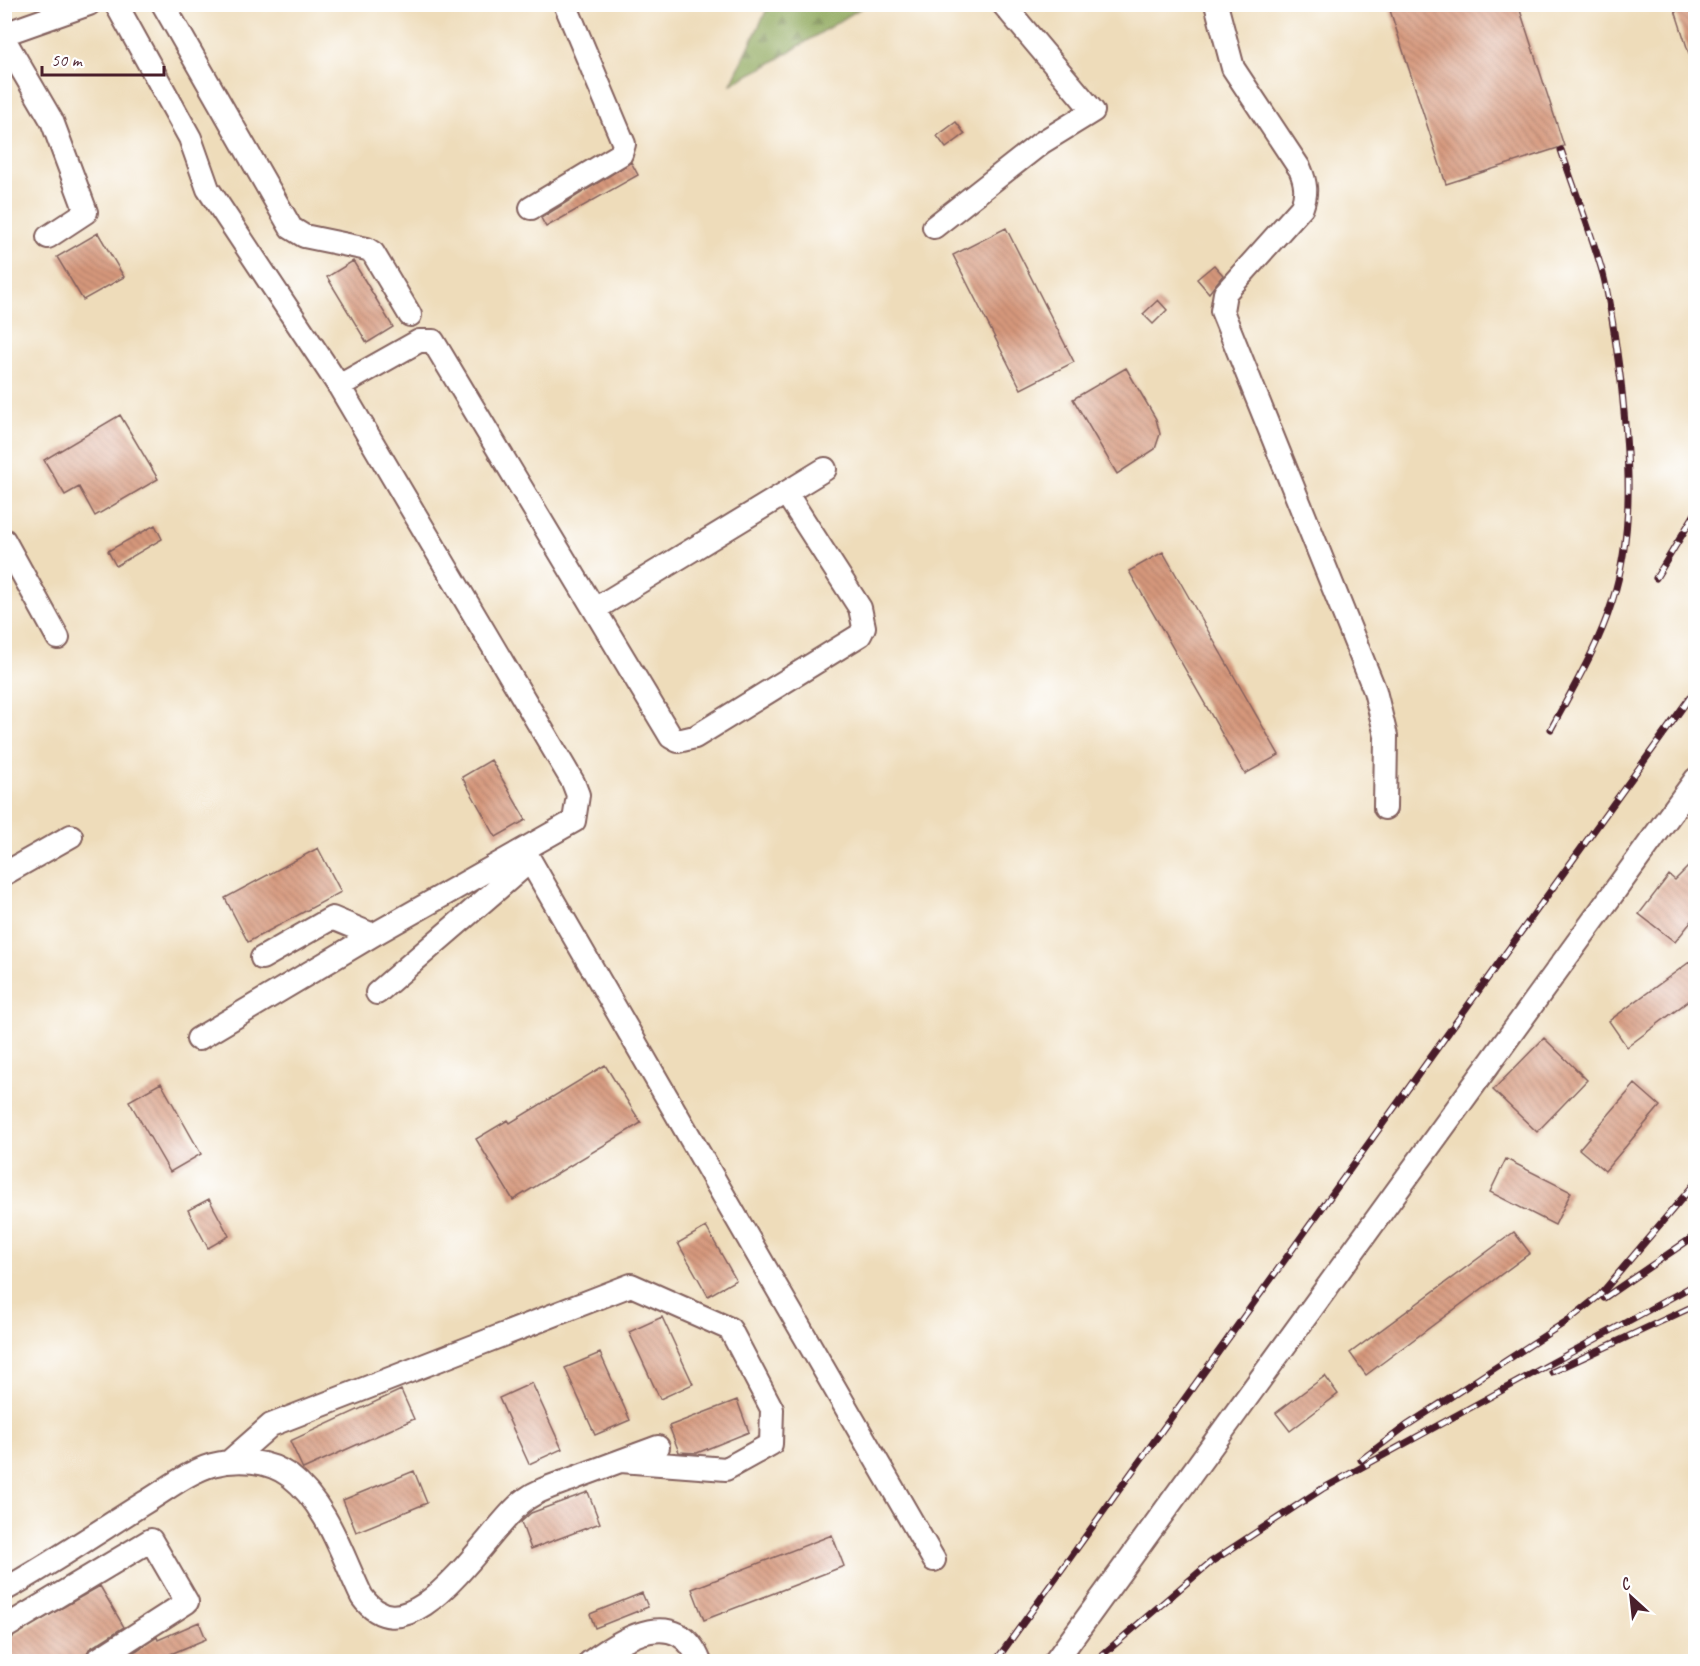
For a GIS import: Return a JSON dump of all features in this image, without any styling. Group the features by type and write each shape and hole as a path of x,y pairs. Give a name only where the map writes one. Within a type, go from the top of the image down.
{"street":[{"path":"4,33 88,4"},
{"path":"116,4 190,138 208,189 339,386 573,782 578,795 573,821 527,856 377,993"},
{"path":"163,4 291,228 304,236 367,249 373,253 410,315"},
{"path":"531,208 621,154 624,144 565,4"},
{"path":"934,227 1041,143 1093,111 1003,4"},
{"path":"1216,4 1233,68 1300,169 1305,182 1306,196 1302,207 1225,292 1222,311 1375,691 1386,736 1385,808"},
{"path":"4,39 52,121 86,212 48,237"},
{"path":"339,386 419,340 433,341 671,737 678,741 695,737 860,635 864,627 860,608 786,493"},
{"path":"595,609 825,469"},
{"path":"4,540 58,638"},
{"path":"1054,1662 1695,779"},
{"path":"4,874 71,836"},
{"path":"198,1039 372,935 527,856"},
{"path":"527,856 934,1560"},
{"path":"262,958 332,918 372,935"},
{"path":"230,1461 271,1425 631,1284 730,1329 772,1409 771,1444 726,1468 621,1461"},
{"path":"4,1590 192,1473 230,1461 254,1461 273,1466 291,1477 319,1510 362,1598 370,1609 381,1615 400,1615 431,1600 451,1582 500,1523 528,1497 658,1447"},
{"path":"4,1628 152,1540 186,1602 97,1660"},
{"path":"590,1662 626,1639 650,1630 663,1630 678,1633 690,1643 700,1662"}],"green space":[{"path":"769,4 866,5 768,65 731,84"}],"building":[{"path":"1388,4 1518,4 1564,146 1446,184"},
{"path":"1673,4 1695,4 1695,66 1693,66"},
{"path":"956,122 965,134 946,148 937,136"},
{"path":"631,162 638,175 546,227 541,218"},
{"path":"1006,228 1074,362 1021,389 953,255"},
{"path":"98,233 124,277 83,300 57,257"},
{"path":"353,261 393,327 367,343 327,277"},
{"path":"1214,265 1223,275 1209,293 1197,279"},
{"path":"1158,300 1167,310 1153,324 1143,314"},
{"path":"1126,368 1156,419 1160,434 1155,449 1117,474 1073,399"},
{"path":"120,415 158,479 95,516 79,487 65,495 44,460"},
{"path":"155,525 162,539 116,566 108,551"},
{"path":"1163,552 1279,755 1245,774 1129,571"},
{"path":"491,760 526,820 496,837 462,777"},
{"path":"318,848 341,892 248,942 225,898"},
{"path":"1695,860 1695,917 1675,942 1639,914 1669,875 1675,880"},
{"path":"1695,958 1695,996 1627,1047 1609,1021"},
{"path":"1544,1038 1587,1080 1537,1132 1493,1090"},
{"path":"605,1065 641,1123 513,1200 476,1139 508,1120 510,1123"},
{"path":"161,1083 201,1154 170,1172 129,1101"},
{"path":"1635,1084 1660,1106 1605,1171 1579,1149"},
{"path":"1506,1159 1571,1192 1555,1225 1490,1192"},
{"path":"209,1199 229,1236 208,1248 188,1210"},
{"path":"706,1227 736,1280 708,1296 678,1243"},
{"path":"1514,1232 1530,1253 1366,1375 1350,1353"},
{"path":"662,1317 693,1384 660,1399 629,1332"},
{"path":"600,1353 630,1420 595,1435 565,1368"},
{"path":"1325,1376 1338,1394 1290,1431 1276,1413"},
{"path":"532,1383 562,1449 529,1464 499,1398"},
{"path":"401,1390 414,1419 303,1469 290,1441"},
{"path":"737,1400 749,1432 697,1453 679,1452 669,1426"},
{"path":"414,1471 427,1503 356,1532 343,1500"},
{"path":"588,1492 600,1523 531,1549 521,1522 531,1513"},
{"path":"832,1535 844,1566 704,1620 692,1589"},
{"path":"100,1586 124,1627 89,1649 84,1661 4,1662 4,1641"},
{"path":"642,1593 648,1607 595,1628 590,1614"},
{"path":"199,1622 206,1639 152,1662 134,1662 131,1654 157,1637 158,1640"}],"railway":[{"path":"1551,729 1592,651 1612,602 1624,548 1628,493 1624,410 1609,301 1598,258 1561,150"},
{"path":"1656,578 1696,512"},
{"path":"995,1662 1696,689"},
{"path":"1361,1460 1406,1426 1570,1319 1600,1295 1696,1182"},
{"path":"1604,1298 1696,1235"},
{"path":"1094,1662 1211,1562 1322,1489 1696,1284"},
{"path":"1552,1372 1696,1305"}]}
